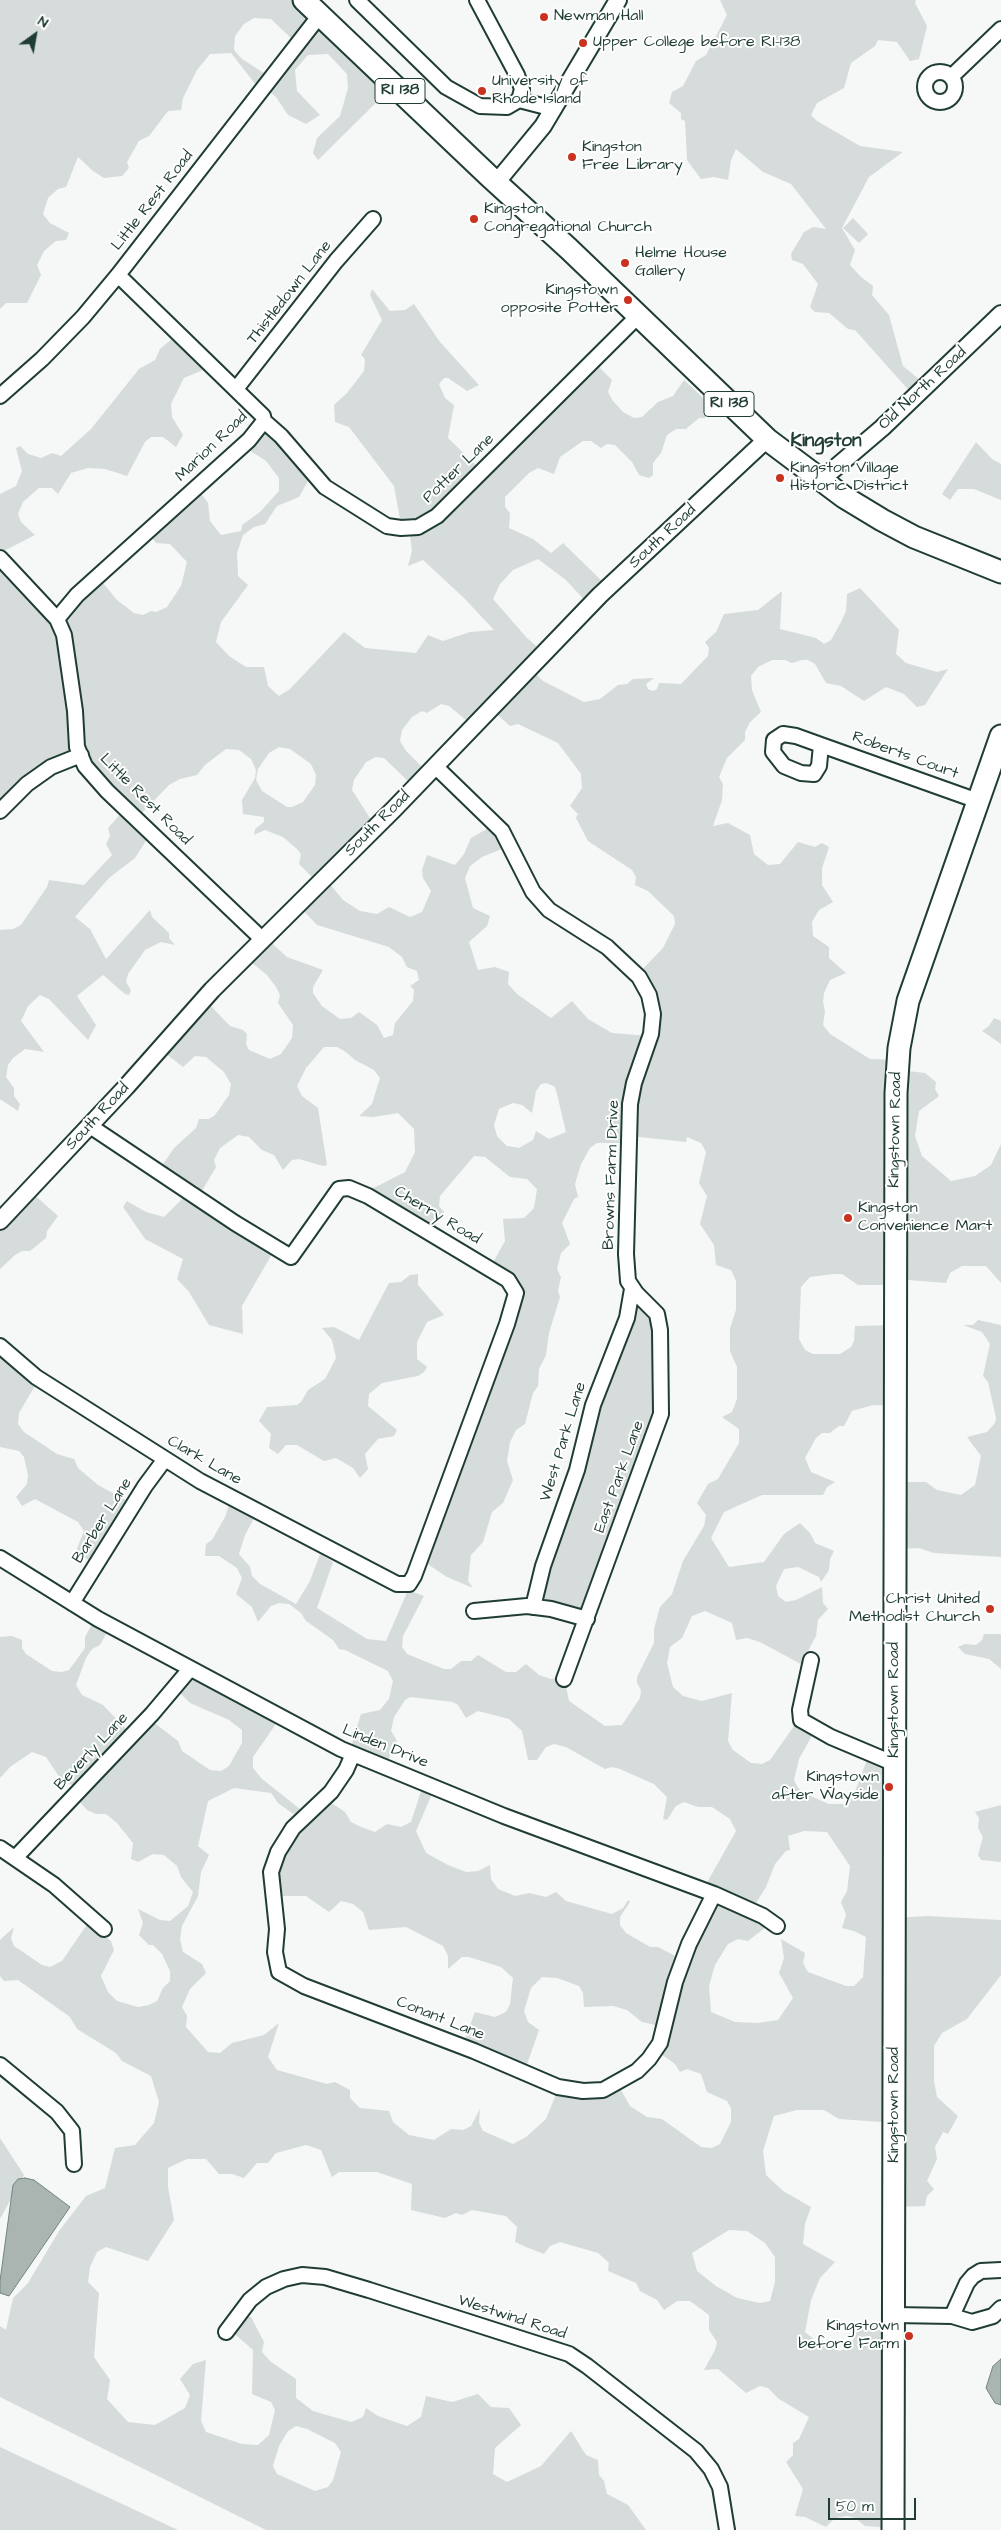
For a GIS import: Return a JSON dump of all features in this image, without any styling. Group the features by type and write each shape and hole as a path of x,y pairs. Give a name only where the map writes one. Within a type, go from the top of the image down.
{"main road":[{"name":"RI 138","path":"304,0 767,439 844,497 914,537 1001,572"},
{"name":"Kingstown Road","path":"893,2530 896,1093 899,1048 908,1001 1001,736"}],"street":[{"path":"356,0 446,87 464,98 491,108 507,108 520,100 554,109"},
{"path":"477,0 517,76 522,89 520,100"},
{"path":"496,183 543,126 618,0"},
{"name":"Little Rest Road","path":"0,396 42,359 83,317 118,275 320,15"},
{"path":"951,77 1001,29"},
{"name":"Thistledown Lane","path":"236,389 336,261 372,219"},
{"name":"Marion Road","path":"57,619 77,595 249,440 264,421 263,416 236,389 118,275"},
{"name":"Old North Road","path":"821,480 882,428 1001,314"},
{"name":"Potter Lane","path":"264,421 281,436 325,487 387,526 401,528 418,527 437,516 638,316"},
{"name":"South Road","path":"0,1221 90,1126 212,990 262,939 435,766 600,595 767,439"},
{"name":"Little Rest Road","path":"0,558 57,619 64,635 75,712 77,747 85,766 107,791 262,939"},
{"name":"Roberts Court","path":"821,745 978,801"},
{"path":"0,811 27,784 51,767 81,755"},
{"name":"Browns Farm Drive","path":"435,766 502,831 532,892 549,910 608,947 639,977 649,995 653,1014 651,1034 634,1083 630,1104 626,1254 628,1281 632,1288"},
{"name":"Cherry Road","path":"90,1126 235,1224 291,1257 338,1189 349,1188 368,1196 508,1280 516,1293 507,1324 414,1576 409,1584 404,1584"},
{"name":"West Park Lane","path":"533,1607 543,1566 577,1470 593,1405 626,1318 632,1288"},
{"name":"East Park Lane","path":"564,1679 587,1620 660,1414 660,1330 657,1314 632,1288"},
{"name":"Clark Lane","path":"0,1346 36,1377 200,1481 397,1584 404,1584"},
{"name":"Barber Lane","path":"72,1603 165,1459"},
{"name":"Linden Drive","path":"0,1558 72,1603 190,1669 353,1754 504,1816 714,1894 763,1916 777,1926"},
{"path":"474,1611 533,1607 551,1609 587,1620"},
{"path":"811,1660 800,1710 801,1720 831,1737 895,1764"},
{"name":"Beverly Lane","path":"16,1857 152,1714 190,1669"},
{"name":"Conant Lane","path":"353,1754 331,1792 292,1828 278,1852 271,1872 279,1972 304,1986 474,2051 558,2086 583,2091 604,2090 637,2071 649,2059 660,2043 674,1982 689,1944 714,1894"},
{"path":"0,1848 16,1857 54,1885 104,1929"},
{"path":"0,2065 57,2112 72,2131 74,2164"},
{"path":"952,2316 967,2283 973,2276 981,2271 1001,2270"},
{"name":"Westwind Road","path":"226,2332 250,2300 266,2287 284,2279 302,2275 325,2278 362,2288 569,2354 696,2451 711,2469 720,2487 727,2530"},
{"path":"894,2315 952,2316 961,2320 978,2321 993,2316 1001,2308"}],"shaded area":[{"path":"0,0 301,0 390,89 318,160 313,153 317,138 340,116 348,88 347,74 328,54 308,55 295,70 297,91 320,115 306,124 288,115 276,97 264,87 260,90 231,53 210,54 197,70 183,98 181,110 168,111 149,136 139,141 127,162 129,168 122,176 104,178 78,157 66,187 58,189 48,198 43,214 50,223 69,233 66,240 56,241 44,251 37,265 41,275 27,303 6,303 0,309","holes":["254,18 271,19 293,40 270,77 242,59 234,50 235,36 244,24"]},
{"path":"720,0 916,0 915,3 927,26 919,59 910,61 897,42 878,40 875,46 851,63 844,88 817,103 811,115 817,121 860,146 903,152 869,177 842,228 855,250 850,265 873,286 872,295 889,315 903,366 921,381 913,395 855,330 848,329 829,313 815,312 810,307 818,284 803,264 792,260 791,254 804,232 813,227 826,229 791,184 763,172 736,149 731,160 728,180 714,177 701,179 687,160 685,121 681,119 681,113 669,103 672,92 683,86 696,61 706,55 727,15"},
{"path":"853,218 868,234 859,243 843,228"},
{"path":"372,289 390,311 405,310 414,304 440,342 479,385 467,391 448,378 444,378 439,384 445,398 454,405 448,438 481,470 593,361 612,380 608,392 613,401 623,412 634,418 642,417 658,402 673,396 684,380 712,406 705,418 699,418 686,429 676,429 667,435 661,453 653,463 653,475 649,478 639,475 632,462 615,445 607,444 601,448 591,441 583,441 560,457 554,474 538,468 529,473 505,497 505,507 510,513 509,528 533,539 551,553 563,543 604,583 589,605 566,580 538,559 513,570 500,584 493,599 526,637 544,653 531,669 543,681 584,702 600,699 618,685 627,684 633,679 654,678 646,684 648,689 653,691 657,689 659,683 681,684 708,656 709,648 705,642 716,632 724,614 758,610 782,591 780,629 816,638 824,644 831,640 841,622 846,611 847,594 860,588 899,630 896,654 906,663 937,672 948,669 925,705 917,707 904,694 886,687 864,701 841,686 826,683 815,664 808,660 792,663 785,660 772,660 758,667 751,676 752,690 761,712 750,722 745,732 745,740 727,758 719,777 723,784 722,800 713,826 728,823 750,835 754,854 768,865 780,864 798,842 815,847 822,843 829,847 822,868 822,885 833,902 819,910 812,922 813,936 829,947 829,958 846,973 830,980 824,993 825,1011 823,1025 830,1034 870,1059 897,1060 899,1070 925,1073 936,1082 935,1089 939,1096 919,1111 915,1136 922,1156 951,1181 975,1176 991,1165 1001,1144 1001,1283 986,1266 962,1266 950,1273 946,1283 896,1279 894,1285 858,1285 842,1274 833,1274 810,1277 801,1287 799,1339 805,1350 813,1354 840,1354 851,1347 854,1341 855,1326 894,1325 894,1406 873,1405 852,1411 844,1426 839,1426 830,1433 822,1433 816,1438 805,1458 811,1472 835,1482 827,1487 823,1495 762,1495 724,1512 711,1538 729,1567 764,1562 784,1534 800,1523 810,1533 815,1543 834,1551 830,1559 829,1570 821,1582 819,1577 798,1567 784,1569 776,1586 778,1596 786,1602 796,1600 822,1587 823,1603 828,1609 818,1620 816,1636 808,1651 810,1658 808,1668 760,1642 747,1638 736,1640 732,1623 705,1611 692,1616 682,1638 670,1647 667,1663 673,1687 683,1696 702,1701 732,1693 728,1741 733,1750 751,1763 762,1764 770,1760 797,1722 814,1732 799,1759 794,1780 798,1788 806,1794 829,1804 844,1804 856,1789 868,1757 890,1762 896,1918 927,1916 1001,1920 1001,1975 967,2019 942,2033 934,2046 934,2081 937,2097 958,2116 948,2134 943,2132 935,2147 937,2159 927,2181 934,2189 927,2196 925,2206 895,2207 894,2123 839,2119 824,2110 797,2110 774,2116 763,2151 766,2175 783,2191 811,2207 805,2224 803,2244 835,2262 820,2278 811,2300 805,2332 821,2345 840,2351 851,2345 860,2324 893,2327 893,2528 865,2526 855,2518 847,2516 835,2518 826,2527 805,2517 795,2516 803,2489 786,2462 793,2455 793,2443 799,2439 809,2417 779,2399 768,2388 760,2386 746,2393 718,2369 704,2370 715,2350 717,2342 709,2330 709,2315 690,2301 677,2301 664,2310 657,2300 640,2291 636,2283 608,2271 609,2263 598,2253 560,2242 550,2246 544,2254 515,2242 517,2227 506,2216 472,2210 462,2215 456,2213 445,2218 411,2210 412,2184 377,2172 339,2172 332,2177 321,2150 306,2145 276,2153 268,2163 257,2163 244,2178 232,2174 219,2174 206,2159 187,2159 168,2168 168,2187 174,2220 148,2261 106,2247 97,2252 90,2267 88,2282 99,2293 94,2357 110,2380 107,2399 128,2422 155,2425 185,2408 190,2395 180,2379 193,2364 206,2360 201,2421 206,2432 242,2444 258,2445 269,2435 275,2410 271,2402 252,2394 253,2350 229,2329 238,2314 251,2317 264,2342 262,2352 270,2361 296,2379 296,2398 313,2411 351,2422 363,2417 366,2408 378,2416 407,2426 421,2417 426,2396 452,2402 478,2394 491,2407 509,2408 521,2425 495,2448 493,2474 507,2482 541,2466 571,2431 586,2455 598,2460 599,2475 604,2481 607,2494 628,2505 646,2530 266,2530 0,2397 0,2326 6,2330 13,2298 28,2283 59,2231 86,2196 105,2188 115,2148 135,2145 154,2123 159,2102 151,2076 122,2061 116,2053 77,2029 70,2017 18,1980 4,1981 0,1976 0,1940 14,1927 11,1938 14,1946 42,1965 50,1967 62,1961 88,1923 111,1941 114,1950 101,1976 108,1992 117,2001 138,2007 149,2005 157,2001 163,1988 170,1981 170,1971 162,1954 139,1935 143,1923 138,1909 160,1920 170,1921 188,1906 193,1892 181,1877 177,1866 164,1855 153,1854 138,1862 131,1859 133,1843 117,1823 106,1814 96,1814 87,1810 75,1797 78,1790 58,1775 46,1757 32,1752 10,1767 0,1778 0,1637 12,1636 22,1640 22,1648 26,1654 52,1671 62,1672 69,1670 85,1648 85,1637 96,1617 111,1625 100,1645 92,1649 86,1658 76,1685 82,1695 103,1705 128,1731 148,1718 178,1741 182,1751 210,1770 221,1771 229,1766 242,1743 242,1730 229,1720 190,1703 175,1688 187,1671 280,1718 253,1757 253,1768 262,1779 305,1813 327,1800 345,1812 351,1822 361,1827 375,1832 387,1824 401,1827 411,1822 424,1782 435,1787 416,1831 426,1853 466,1872 478,1871 490,1865 491,1879 498,1889 515,1896 529,1893 546,1897 556,1892 566,1901 612,1914 623,1908 628,1900 630,1902 620,1917 620,1925 626,1933 650,1947 658,1947 681,1959 711,1899 704,1888 736,1831 730,1819 712,1807 698,1807 684,1802 676,1806 667,1820 663,1819 667,1797 654,1784 620,1769 612,1767 605,1769 566,1747 554,1744 546,1747 537,1760 528,1760 522,1731 509,1719 478,1711 466,1718 458,1705 453,1702 410,1697 405,1700 394,1717 391,1731 397,1741 386,1765 350,1750 361,1714 380,1710 389,1699 393,1681 388,1671 345,1650 339,1649 333,1640 306,1621 301,1613 289,1604 279,1603 271,1606 258,1622 252,1607 236,1594 242,1578 237,1568 219,1556 205,1556 206,1544 212,1540 225,1517 232,1496 258,1511 245,1535 239,1554 250,1567 252,1576 260,1584 296,1604 310,1581 320,1554 333,1562 317,1608 367,1639 386,1641 408,1590 424,1596 403,1636 402,1647 407,1654 444,1669 451,1669 461,1661 471,1661 478,1655 506,1672 516,1672 526,1664 539,1675 551,1679 564,1676 569,1701 605,1726 622,1725 640,1698 641,1690 637,1683 637,1677 654,1643 654,1629 660,1607 672,1594 683,1561 704,1526 706,1515 697,1503 708,1484 718,1479 739,1443 739,1429 722,1417 732,1412 737,1399 737,1367 730,1351 730,1328 736,1310 736,1281 731,1270 716,1265 714,1245 700,1224 707,1196 699,1183 706,1152 701,1143 687,1137 686,1142 630,1136 627,1143 597,1143 590,1148 581,1164 575,1184 578,1197 574,1199 562,1223 570,1244 561,1253 557,1269 561,1277 558,1291 560,1297 549,1333 546,1355 539,1369 538,1386 533,1393 525,1424 516,1430 510,1442 507,1461 513,1480 503,1503 492,1512 483,1542 471,1555 468,1581 473,1588 447,1577 420,1559 515,1293 491,1266 505,1241 503,1219 524,1218 534,1208 537,1189 527,1179 510,1177 485,1157 474,1156 440,1196 439,1206 444,1212 432,1232 364,1193 405,1172 415,1152 414,1129 398,1113 373,1117 359,1116 372,1104 380,1078 374,1070 355,1060 337,1047 324,1047 306,1068 297,1086 302,1096 318,1108 327,1165 323,1166 299,1159 292,1160 283,1170 274,1155 262,1150 249,1137 238,1135 220,1148 214,1160 216,1167 199,1196 276,1247 242,1306 243,1334 209,1325 189,1292 177,1279 183,1259 145,1239 123,1207 127,1201 146,1212 164,1217 189,1192 159,1170 174,1148 196,1128 199,1119 209,1119 215,1115 229,1095 231,1084 224,1072 206,1057 195,1056 183,1067 161,1050 204,999 230,1026 243,1030 247,1034 246,1044 249,1050 270,1059 281,1054 292,1038 293,1025 278,1003 280,995 276,987 267,975 246,958 265,937 287,957 323,970 313,987 313,993 322,1006 340,1019 351,1018 359,1012 377,1025 384,1038 393,1035 395,1023 413,1001 414,990 410,986 419,980 417,971 407,967 402,957 389,947 317,925 298,905 317,882 299,864 301,854 283,837 265,830 254,835 255,829 264,822 264,817 243,814 242,800 255,778 256,770 251,759 239,750 226,749 205,765 197,775 180,779 169,785 138,817 152,831 135,858 109,878 75,917 90,929 106,959 150,910 152,917 169,933 169,938 175,945 161,942 145,950 128,974 126,982 131,990 129,995 125,994 103,975 77,996 96,1025 88,1040 49,999 40,995 28,1006 21,1021 44,1052 25,1049 13,1058 8,1065 6,1077 14,1088 14,1096 20,1104 18,1111 0,1099 0,930 13,929 21,925 47,887 49,880 84,885 112,855 106,844 110,836 108,828 125,809 78,755 0,809 0,556 54,615 98,577 117,600 134,613 143,615 167,607 181,586 187,562 170,544 156,543 148,532 197,488 208,503 210,521 221,535 241,531 242,525 260,512 279,491 279,478 266,461 243,446 264,420 313,472 299,497 277,506 265,524 254,527 243,535 237,553 238,576 248,585 221,622 216,642 229,656 246,667 264,667 268,686 279,696 290,689 344,632 365,648 416,653 428,635 443,641 470,632 494,630 464,598 423,560 408,566 412,551 409,527 401,525 394,486 349,427 335,422 334,405 347,393 364,371 365,359 361,355 382,320 370,295","holes":["441,704 449,706 472,725 491,709 510,726 518,724 558,743 581,774 582,788 570,806 578,814 576,818 588,841 632,870 636,877 635,885 648,891 674,916 675,924 663,948 639,973 651,1033 649,1036 612,1033 588,1019 572,1001 551,1018 517,994 508,984 509,972 495,967 478,970 469,942 487,926 490,916 473,908 465,878 470,866 482,857 509,846 492,826 471,838 464,854 455,865 427,855 422,870 423,878 431,891 422,912 410,917 389,907 377,914 360,911 343,900 325,878 375,826 352,790 354,780 366,762 376,757 384,758 413,786 427,772 406,751 400,741 402,730 412,717 422,711 427,713","279,747 290,749 311,764 316,775 315,785 303,802 287,807 262,791 256,780 258,769 269,753","546,1083 554,1086 566,1132 549,1139 536,1131 533,1140 519,1148 507,1146 497,1136 494,1125 499,1109 513,1103 522,1105 532,1113 536,1091 541,1084","234,1788 271,1793 278,1803 299,1818 271,1871 274,1896 306,1896 329,1912 341,1901 353,1904 363,1912 369,1930 406,1927 443,1946 448,1956 448,1969 462,1957 469,1957 501,1967 513,1978 510,2004 506,2012 495,2017 475,2012 463,2044 525,2070 539,2030 528,2022 524,2011 531,1988 542,1977 557,1978 579,1986 583,1993 584,2007 613,2006 627,2010 642,2022 664,2027 655,2050 675,2064 680,2072 687,2069 701,2074 707,2092 727,2101 731,2108 731,2122 720,2144 712,2148 701,2147 662,2119 647,2117 630,2106 617,2083 559,2087 546,2119 526,2137 513,2144 483,2131 479,2123 480,2109 471,2126 463,2130 451,2129 434,2140 409,2135 393,2122 389,2111 360,2108 350,2098 350,2090 335,2082 327,2084 277,2070 268,2057 279,2023 264,2035 232,2043 220,2053 208,2052 186,2027 187,2016 182,2007 190,1989 206,1973 202,1964 183,1952 180,1939 182,1926 198,1896 201,1872 209,1855 198,1846 208,1801","804,1831 827,1832 850,1866 847,1891 841,1902 846,1915 842,1928 866,1937 863,1977 854,1986 846,1986 808,1972 803,1963 805,1953 781,1939 784,1958 779,1973 793,1998 778,2020 757,2023 735,2022 711,2012 709,1986 715,1965 728,1944 738,1939 748,1941 770,1924 753,1908 766,1887 775,1864 786,1851 790,1850 788,1836","729,2230 747,2231 765,2243 775,2257 775,2282 770,2301 760,2303 737,2298 716,2286 697,2271 692,2253","296,2426 307,2429 335,2443 341,2452 333,2480 328,2487 315,2491 277,2474 273,2466 279,2446 288,2431"]},
{"path":"179,333 213,366 184,378 171,404 172,417 183,435 176,447 163,437 151,437 145,442 127,476 105,469 88,468 71,473 58,494 52,488 39,488 23,502 18,514 21,522 35,535 0,553 0,494 16,486 22,471 16,448 20,446 28,454 41,458 52,453 61,456 91,429 139,369 155,360 160,349"},
{"path":"976,442 992,459 1001,464 1001,500 974,489 958,489 950,500 942,494"},
{"path":"994,1018 1001,1021 1001,1044 982,1031 989,1026"},
{"path":"30,1191 58,1216 47,1231 46,1238 30,1251 22,1251 15,1255 0,1269 0,1220"},
{"path":"418,1274 418,1285 444,1315 427,1322 417,1342 417,1359 427,1367 424,1372 418,1376 382,1383 369,1394 368,1406 397,1430 394,1436 378,1439 365,1454 368,1469 360,1478 353,1468 336,1458 324,1461 297,1445 286,1445 278,1454 269,1448 271,1434 259,1421 267,1407 297,1405 308,1390 325,1379 336,1358 332,1340 322,1328 334,1327 359,1340 389,1283 401,1282 410,1275"},
{"path":"632,1289 657,1314 661,1414 587,1619 533,1607"},
{"path":"978,1320 1001,1325 1001,1557 934,1553 919,1548 899,1549 896,1482 926,1482 937,1490 961,1495 975,1485 981,1456 967,1437 987,1432 995,1423 996,1418 988,1382 983,1376 990,1344 982,1332 963,1325 973,1325"},
{"path":"0,1344 39,1379 19,1413 18,1424 24,1432 57,1454 74,1459 78,1468 98,1485 133,1504 94,1564 76,1551 84,1531 78,1522 35,1499 22,1506 16,1497 27,1484 28,1475 24,1457 19,1451 0,1447"},
{"path":"984,1634 1001,1634 1001,1669 989,1659 965,1654 958,1647 965,1644 976,1645 982,1640"},
{"path":"1001,1805 1001,1862 981,1860 978,1855 983,1837 978,1828 979,1818 975,1812"},
{"path":"0,2138 24,2175 0,2219"},
{"path":"18,2179 34,2180 70,2207 9,2296 0,2293 0,2281 13,2185"},
{"path":"1001,2359 1001,2405 995,2403 986,2388 993,2366"},
{"path":"0,2447 178,2530 0,2530"}],"place":[{"name":"Newman Hall","path":"544,17"},
{"name":"Upper College before RI-138","path":"583,43"},
{"name":"University of Rhode Island","path":"482,91"},
{"name":"Kingston Free Library","path":"572,157"},
{"name":"Kingston Congregational Church","path":"474,219"},
{"name":"Helme House Gallery","path":"625,263"},
{"name":"Kingstown opposite Potter","path":"628,300"},
{"name":"Kingston Village Historic District","path":"780,478"},
{"name":"Kingston Convenience Mart","path":"848,1218"},
{"name":"Christ United Methodist Church","path":"990,1609"},
{"name":"Kingstown after Wayside","path":"889,1787"},
{"name":"Kingstown before Farm","path":"909,2336"}],"district":[{"name":"Kingston","path":"826,442"}]}
